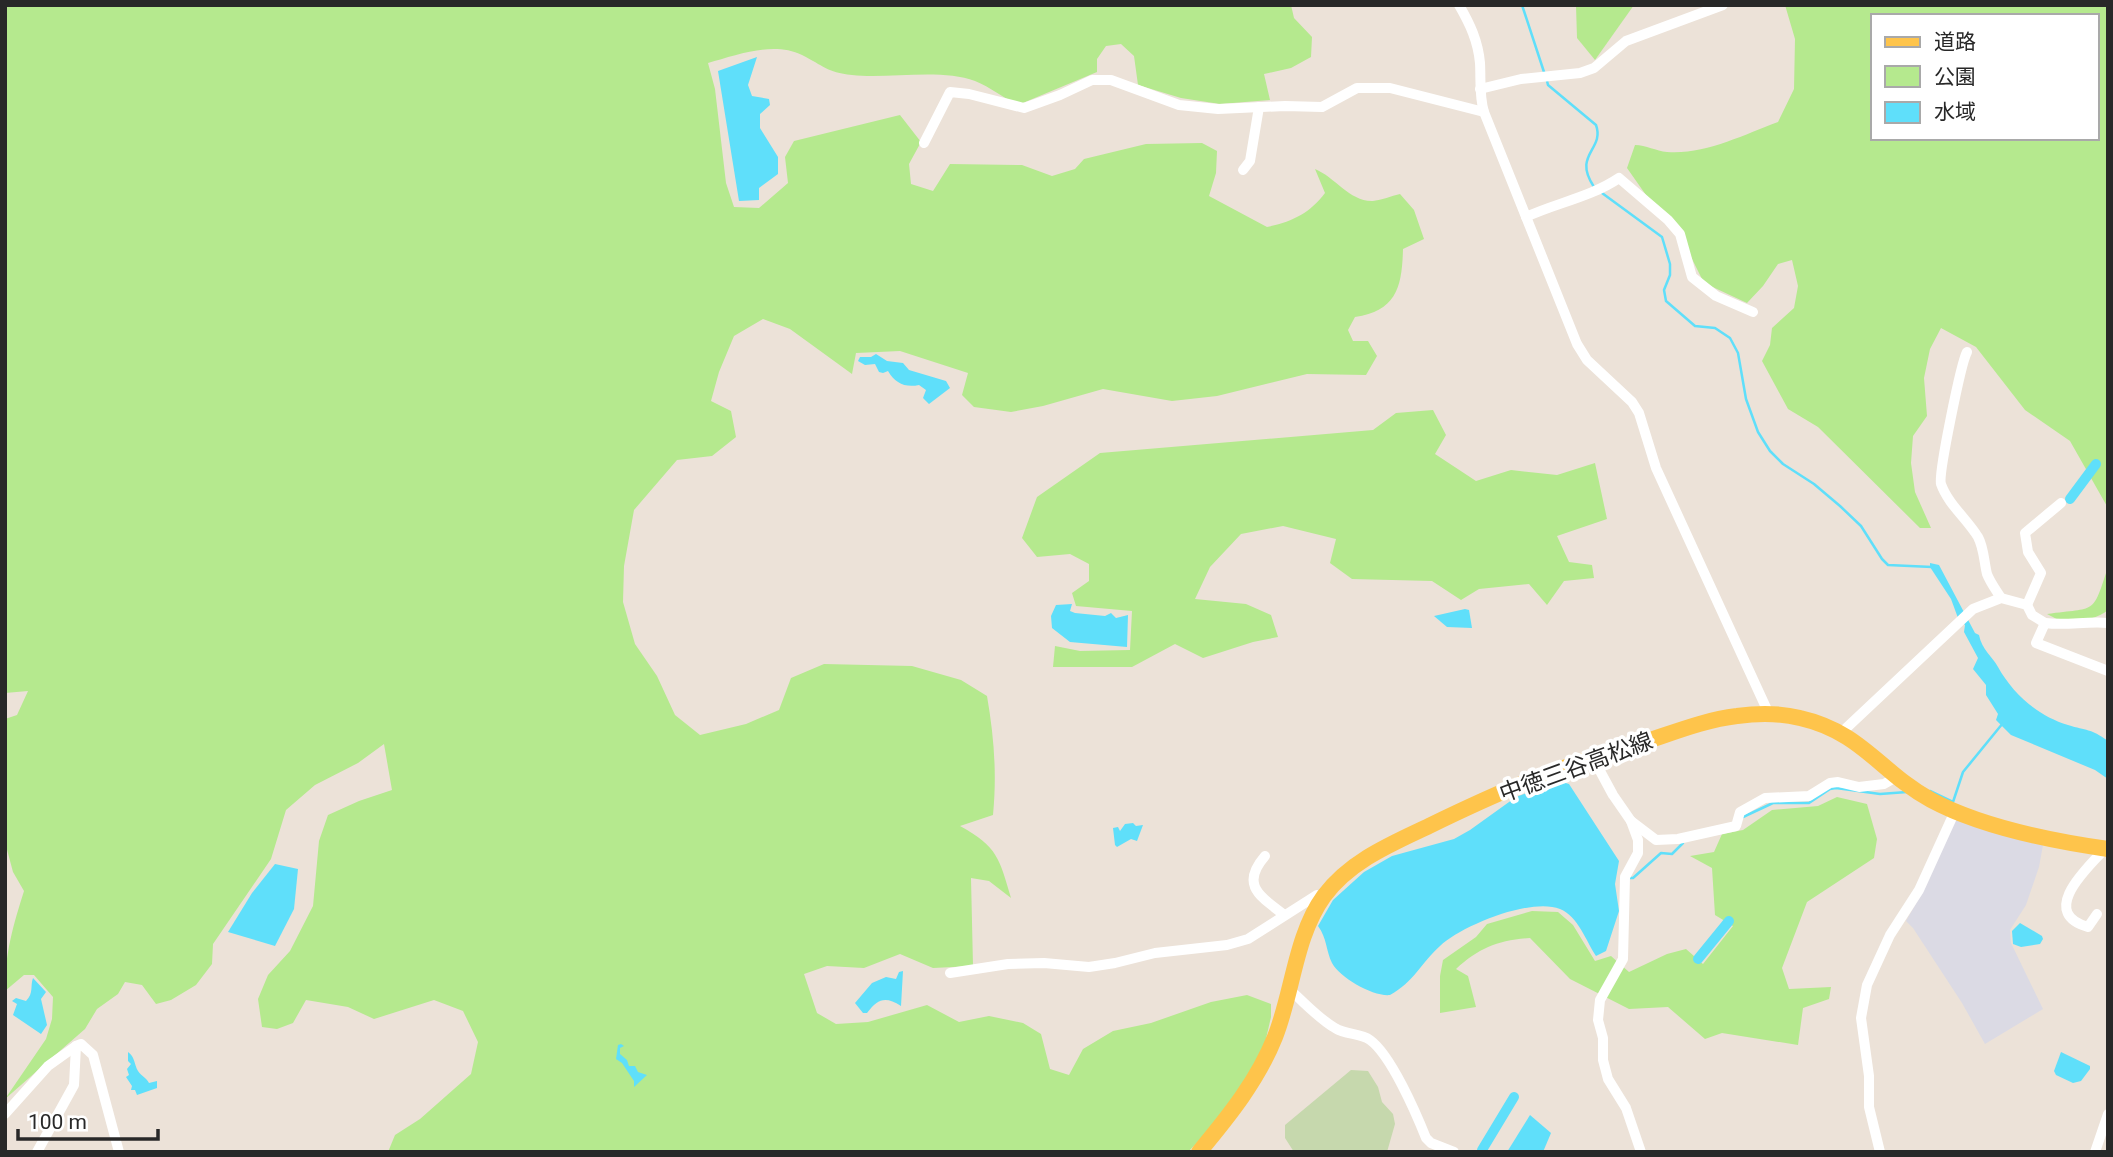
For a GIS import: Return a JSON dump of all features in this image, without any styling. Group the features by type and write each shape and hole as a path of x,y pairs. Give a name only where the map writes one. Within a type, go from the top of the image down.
{"main road":[{"name":"中徳三谷高松線","path":"1199,1152 1254,1081 1275,1037 1305,937 1323,898 1353,867 1402,839 1519,785 1594,758 1709,722 1737,716 1769,714 1799,717 1841,733 1865,748 1929,799 1955,811 2038,837 2106,849"}],"street":[{"path":"1459,5 1478,46 1484,112 1577,344 1587,360 1632,402 1639,413 1656,468 1769,714"},
{"path":"1480,89 1546,75 1580,73 1594,68 1626,41 1723,5"},
{"path":"924,143 950,92 1024,108 1092,80 1111,80 1178,105 1218,109 1322,107 1357,88 1390,88 1484,112"},
{"path":"1243,170 1250,161 1259,107"},
{"path":"1526,217 1600,189 1619,178 1668,220 1680,234 1692,277 1716,296 1753,312"},
{"path":"1967,352 1963,359 1952,411 1940,481 1979,540 1988,576 2001,598"},
{"path":"2027,605 2041,573 2028,552 2025,533 2061,503"},
{"path":"1841,733 1973,609 2001,598 2027,605 2032,615 2045,624 2065,626 2092,622 2108,623"},
{"path":"2045,624 2036,643 2108,671"},
{"path":"1594,758 1613,795 1631,821 1638,840 1638,853 1625,877 1623,959 1600,1000 1598,1020 1608,1079 1626,1108 1641,1152"},
{"path":"1631,821 1656,840 1678,839 1736,826 1740,812 1765,798 1809,796 1830,783 1838,782 1858,787 1884,784 1898,776"},
{"path":"1880,1152 1869,1107 1870,1076 1861,1018 1867,985 1890,935 1919,890 1955,811"},
{"path":"2097,914 2088,927 2080,925 2068,914 2065,904 2069,893 2106,849"},
{"path":"1265,856 1257,865 1253,886 1256,892 1283,914"},
{"path":"950,973 1020,964 1088,967 1156,953 1227,945 1248,939 1283,914 1317,895 1323,898"},
{"path":"1290,990 1333,1027 1345,1034 1372,1041 1400,1083 1426,1138 1430,1143 1454,1152"},
{"path":"5,1114 48,1066 81,1044 93,1055 119,1152"},
{"path":"37,1152 74,1085 76,1046"},
{"path":"2095,1152 2108,1114"}],"shaded area":[{"path":"1959,817 2043,845 2039,867 2026,905 2010,930 2011,943 2043,1009 1985,1044 1962,1003 1906,921 1927,884 1952,822"}],"green space":[{"path":"5,5 1291,5 1294,18 1312,37 1311,57 1291,68 1264,74 1270,100 1220,104 1181,98 1138,85 1134,56 1121,44 1106,46 1097,59 1097,72 1018,105 981,83 961,77 931,74 843,74 802,55 779,49 743,53 708,63 715,89 726,183 734,207 759,208 788,183 785,157 794,141 900,115 921,142 909,164 911,184 933,191 950,164 1022,165 1052,176 1075,169 1084,159 1146,144 1202,143 1217,151 1216,173 1209,196 1267,227 1300,216 1325,193 1315,169 1357,198 1373,201 1400,194 1414,210 1424,239 1403,249 1398,285 1388,303 1369,314 1355,317 1348,330 1353,341 1368,341 1377,356 1366,375 1307,374 1217,396 1172,401 1103,389 1011,412 974,407 962,395 968,373 900,351 856,353 852,374 790,329 763,319 734,336 719,372 711,401 731,411 736,437 712,456 677,460 634,510 624,566 623,602 635,644 657,676 675,715 700,735 746,724 779,710 791,678 824,664 912,666 961,680 987,696 994,755 993,815 960,826 990,847 1000,863 1011,898 989,881 971,878 973,966 933,968 900,954 864,968 827,966 804,974 817,1013 836,1024 868,1022 927,1005 959,1022 989,1016 1023,1023 1041,1034 1050,1069 1069,1075 1083,1049 1113,1031 1151,1023 1211,1002 1247,995 1271,1004 1271,1017 1262,1056 1212,1127 1188,1152 388,1152 395,1135 420,1119 471,1074 478,1042 463,1011 434,1000 374,1019 348,1007 306,1000 293,1023 277,1029 262,1027 258,999 268,975 290,951 313,906 319,841 328,815 392,790 384,744 358,763 315,785 286,810 271,859 213,944 212,964 196,985 171,1000 156,1004 142,985 125,982 118,994 97,1009 85,1029 5,1099 46,1039 52,1019 53,997 34,975 24,975 5,991 10,940 24,891 13,872 5,842 5,719 17,715 28,691 5,693"},
{"path":"1576,5 1634,5 1595,60 1577,38"},
{"path":"1785,5 2108,5 2108,508 2070,441 2025,410 1976,347 1941,328 1930,349 1924,378 1927,416 1913,436 1911,463 1915,492 1931,528 1920,528 1818,427 1788,409 1762,361 1770,345 1772,328 1794,308 1798,286 1792,260 1778,264 1747,303 1704,283 1684,243 1627,168 1635,145 1667,152 1695,150 1723,143 1778,122 1794,89 1795,39"},
{"path":"1433,410 1446,435 1435,454 1476,481 1511,470 1557,475 1595,463 1607,519 1557,536 1569,562 1592,565 1594,578 1564,581 1547,605 1529,584 1479,589 1461,600 1432,581 1352,579 1330,563 1336,539 1283,526 1241,534 1210,567 1195,599 1246,604 1271,615 1278,637 1203,658 1175,644 1132,667 1053,667 1055,646 1080,651 1130,650 1132,611 1076,606 1072,593 1089,581 1089,564 1070,554 1037,557 1022,538 1037,497 1100,453 1373,430 1396,413"},
{"path":"2108,567 2108,610 2087,620 2074,621 2061,621 2047,614 2075,611 2090,606 2099,594"},
{"path":"1837,797 1867,804 1877,839 1874,858 1807,902 1782,968 1789,989 1831,987 1829,999 1803,1008 1798,1045 1722,1033 1705,1039 1668,1007 1629,1009 1570,979 1530,938 1490,946 1464,962 1456,969 1468,976 1476,1007 1440,1013 1443,960 1476,937 1487,924 1532,911 1558,912 1573,925 1595,961 1611,956 1629,972 1667,954 1686,949 1703,964 1733,926 1715,915 1712,868 1690,856 1714,852 1722,834 1743,830 1772,810 1818,806"},
{"path":"1351,1070 1368,1071 1378,1087 1382,1102 1393,1114 1395,1124 1387,1152 1294,1152 1285,1138 1285,1125"}],"water":[{"path":"757,57 748,85 752,96 769,99 770,105 760,114 760,128 778,157 778,174 759,188 759,200 739,201 718,71"},
{"path":"876,354 887,361 903,363 909,370 946,381 950,388 929,404 923,398 926,390 919,385 901,384 888,371 879,372 875,364 865,365 858,361 860,357"},
{"path":"1930,563 1939,565 1985,649 2011,686 2027,703 2057,721 2092,732 2108,741 2108,779 2095,770 2011,735 1996,720 1998,714 1986,695 1986,685 1973,669 1978,658 1964,632 1965,625 1958,618 1951,599"},
{"path":"1072,604 1070,611 1075,613 1105,616 1111,613 1116,618 1128,615 1127,647 1070,642 1052,628 1051,616 1056,605"},
{"path":"1469,610 1472,628 1447,627 1434,616"},
{"path":"1559,781 1569,784 1619,861 1615,884 1619,911 1606,951 1596,956 1577,923 1566,912 1547,906 1532,907 1480,922 1450,938 1433,952 1405,984 1390,995 1367,990 1336,969 1318,926 1333,900 1364,872 1392,856 1454,839 1516,797"},
{"path":"1133,823 1136,826 1143,825 1137,841 1131,839 1117,847 1113,828 1118,827 1120,831 1125,824"},
{"path":"275,864 298,869 294,909 275,946 228,932 252,893"},
{"path":"2020,923 2042,936 2040,944 2021,947 2013,944 2012,931"},
{"path":"903,971 901,1006 886,1000 863,1013 855,1003 872,983 886,977 896,979 899,972"},
{"path":"33,978 46,992 41,999 47,1025 41,1034 13,1015 17,1004 12,1001 16,998 26,1001 31,992"},
{"path":"618,1045 624,1046 620,1048 620,1054 629,1066 635,1066 638,1072 647,1075 634,1087 634,1081 622,1063 616,1059"},
{"path":"128,1052 138,1071 149,1083 157,1081 157,1088 137,1095 135,1090 131,1090 132,1086 126,1077 131,1064 128,1061"},
{"path":"2061,1052 2090,1066 2081,1081 2073,1083 2056,1075 2054,1071"},
{"path":"1530,1115 1551,1133 1543,1152 1507,1152"}],"waterway":[{"path":"1522,5 1544,72"},
{"path":"1547,81 1548,85 1596,125 1598,133 1586,167 1594,187"},
{"path":"1602,193 1662,237 1670,264 1670,275 1664,290 1666,301 1695,326 1715,328 1730,338 1738,353 1746,399 1758,432 1770,451 1783,464 1814,484 1861,526 1888,565 1932,567"},
{"path":"2070,499 2096,464"},
{"path":"1930,791 1953,802 1963,772 2003,723"},
{"path":"1743,817 1773,803 1809,803 1836,788 1880,794 1907,792"},
{"path":"1630,878 1661,853 1672,854 1683,843"},
{"path":"1698,959 1729,921"},
{"path":"1482,1150 1514,1097"}]}
